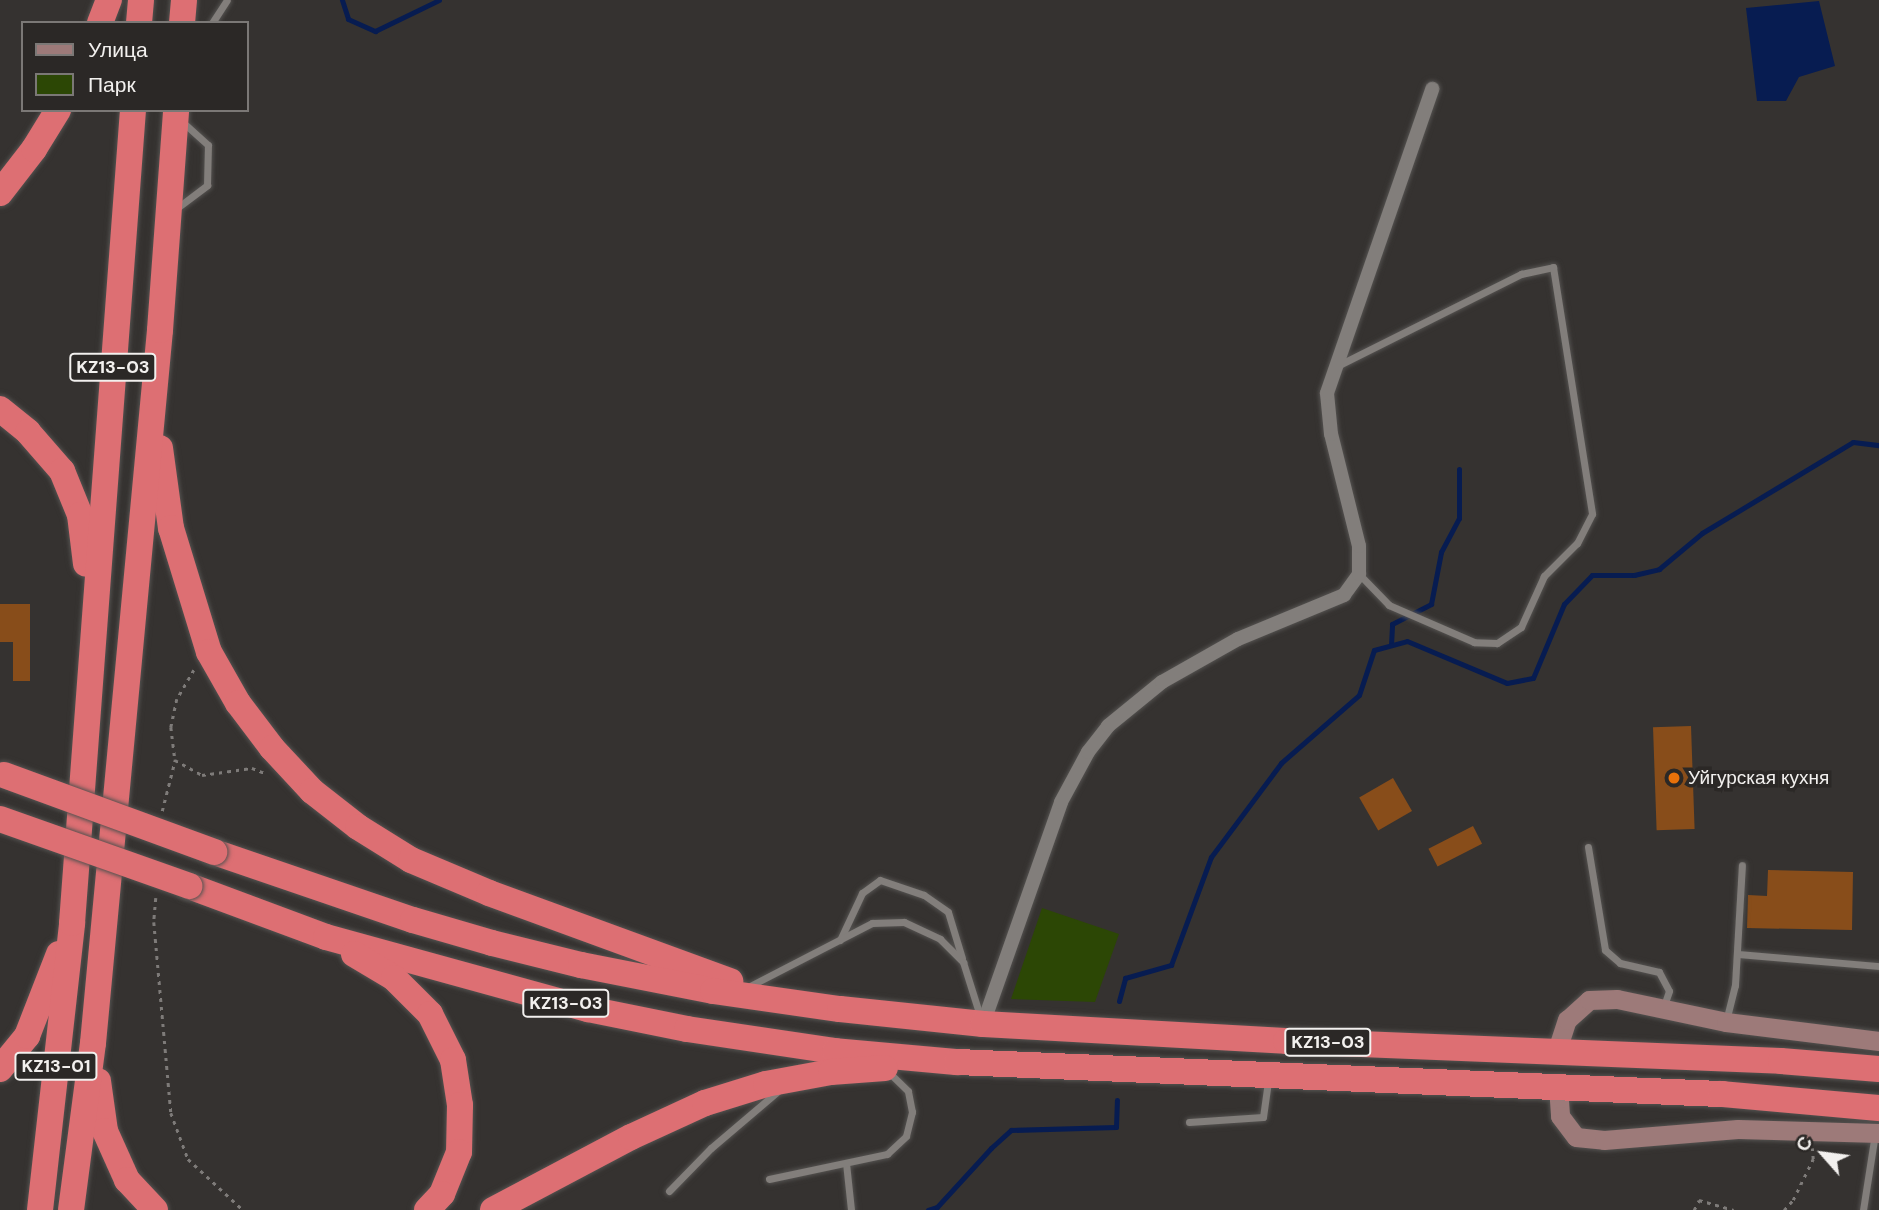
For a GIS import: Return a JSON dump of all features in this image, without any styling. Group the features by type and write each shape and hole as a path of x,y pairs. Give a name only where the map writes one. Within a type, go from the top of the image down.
{"highway":[{"path":"101,21 109,0"},
{"path":"139,21 141,0"},
{"path":"182,21 184,0"},
{"path":"0,192 34,149 57,112"},
{"name":"KZ13-03","path":"72,923 132,112"},
{"name":"KZ13-03","path":"93,1043 160,330 176,113"},
{"path":"160,330 160,455 171,528 209,652 238,703 272,748 312,791 358,827 411,860 739,990"},
{"path":"0,410 28,432 62,471 80,515 93,625"},
{"name":"KZ13-03","path":"2,774 214,852 413,920 492,943 581,965 840,1009 983,1024 1286,1041 1557,1050 1879,1069"},
{"name":"KZ13-03","path":"0,819 326,937 588,1009 687,1029 835,1051 957,1062 1721,1094 1878,1124"},
{"path":"0,1069 27,1037 72,923"},
{"name":"KZ13-01","path":"40,1210 72,923"},
{"path":"326,937 394,978 430,1014 453,1060 460,1105 458,1152 442,1194 427,1210"},
{"path":"93,1043 105,1131 127,1180 155,1210"},
{"name":"KZ13-01","path":"71,1210 93,1043"},
{"path":"493,1210 631,1137 705,1103 792,1080 957,1062"}],"street":[{"path":"983,1024 1061,802 1088,752 1108,726 1162,682 1238,639 1344,594 1359,574 1359,546 1331,434 1327,393 1432,89"},
{"path":"1557,1050 1567,1020 1589,1000 1617,999 1726,1022 1879,1041"},
{"path":"1558,1086 1560,1116 1576,1137 1604,1140 1738,1129 1811,1130 1878,1124"}],"lane":[{"path":"213,21 228,0"},
{"path":"168,215 207,185 208,145 176,113"},
{"path":"1334,368 1521,274 1553,267 1592,514 1577,543 1544,576 1521,627 1497,643 1474,642 1389,605 1359,574"},
{"path":"1588,847 1605,950 1620,963 1659,972 1669,991 1663,1009"},
{"path":"1726,1022 1735,985 1742,865"},
{"path":"840,940 862,893 880,880 924,895 948,912 983,1024"},
{"path":"739,990 872,923 904,922 940,939 963,962"},
{"path":"1738,954 1879,966"},
{"path":"769,1179 887,1154 906,1136 912,1112 908,1091 884,1068"},
{"path":"1189,1122 1263,1117 1268,1077"},
{"path":"669,1191 711,1148 792,1080"},
{"path":"1863,1210 1878,1124"},
{"path":"846,1163 851,1210"}],"path":[{"path":"162,821 175,760 171,727 177,699 190,674 209,652"},
{"path":"175,760 202,775 252,768 276,777"},
{"path":"156,897 154,922 171,1113 188,1159 243,1210"},
{"path":"1784,1210 1793,1200 1813,1159 1811,1130"},
{"path":"1693,1210 1699,1200 1734,1210"}],"green space":[{"path":"1042,908 1119,934 1095,1002 1011,999"}],"water":[{"path":"1819,1 1835,66 1799,77 1786,101 1757,101 1746,8"}],"building":[{"path":"0,604 30,604 30,681 13,681 13,642 0,642"},
{"name":"Уйгурская кухня","path":"1691,726 1695,829 1657,830 1653,727"},
{"path":"1393,778 1412,811 1378,830 1359,798"},
{"path":"1473,826 1482,844 1438,867 1428,849"},
{"path":"1768,870 1853,872 1852,930 1747,928 1748,895 1767,896"}],"waterway":[{"path":"342,0 348,19 375,31 439,0"},
{"path":"1119,1001 1125,978 1171,965 1211,857 1281,763 1359,695 1374,650 1407,641 1507,683 1533,678 1564,604 1592,575 1634,575 1659,569 1702,533 1853,442 1879,445"},
{"path":"1391,645 1392,624 1431,604 1441,552 1459,518 1459,469"},
{"path":"928,1210 937,1207 1011,1130 1116,1127 1117,1100"}],"place":[{"name":"Уйгурская кухня","path":"1674,778"}]}
